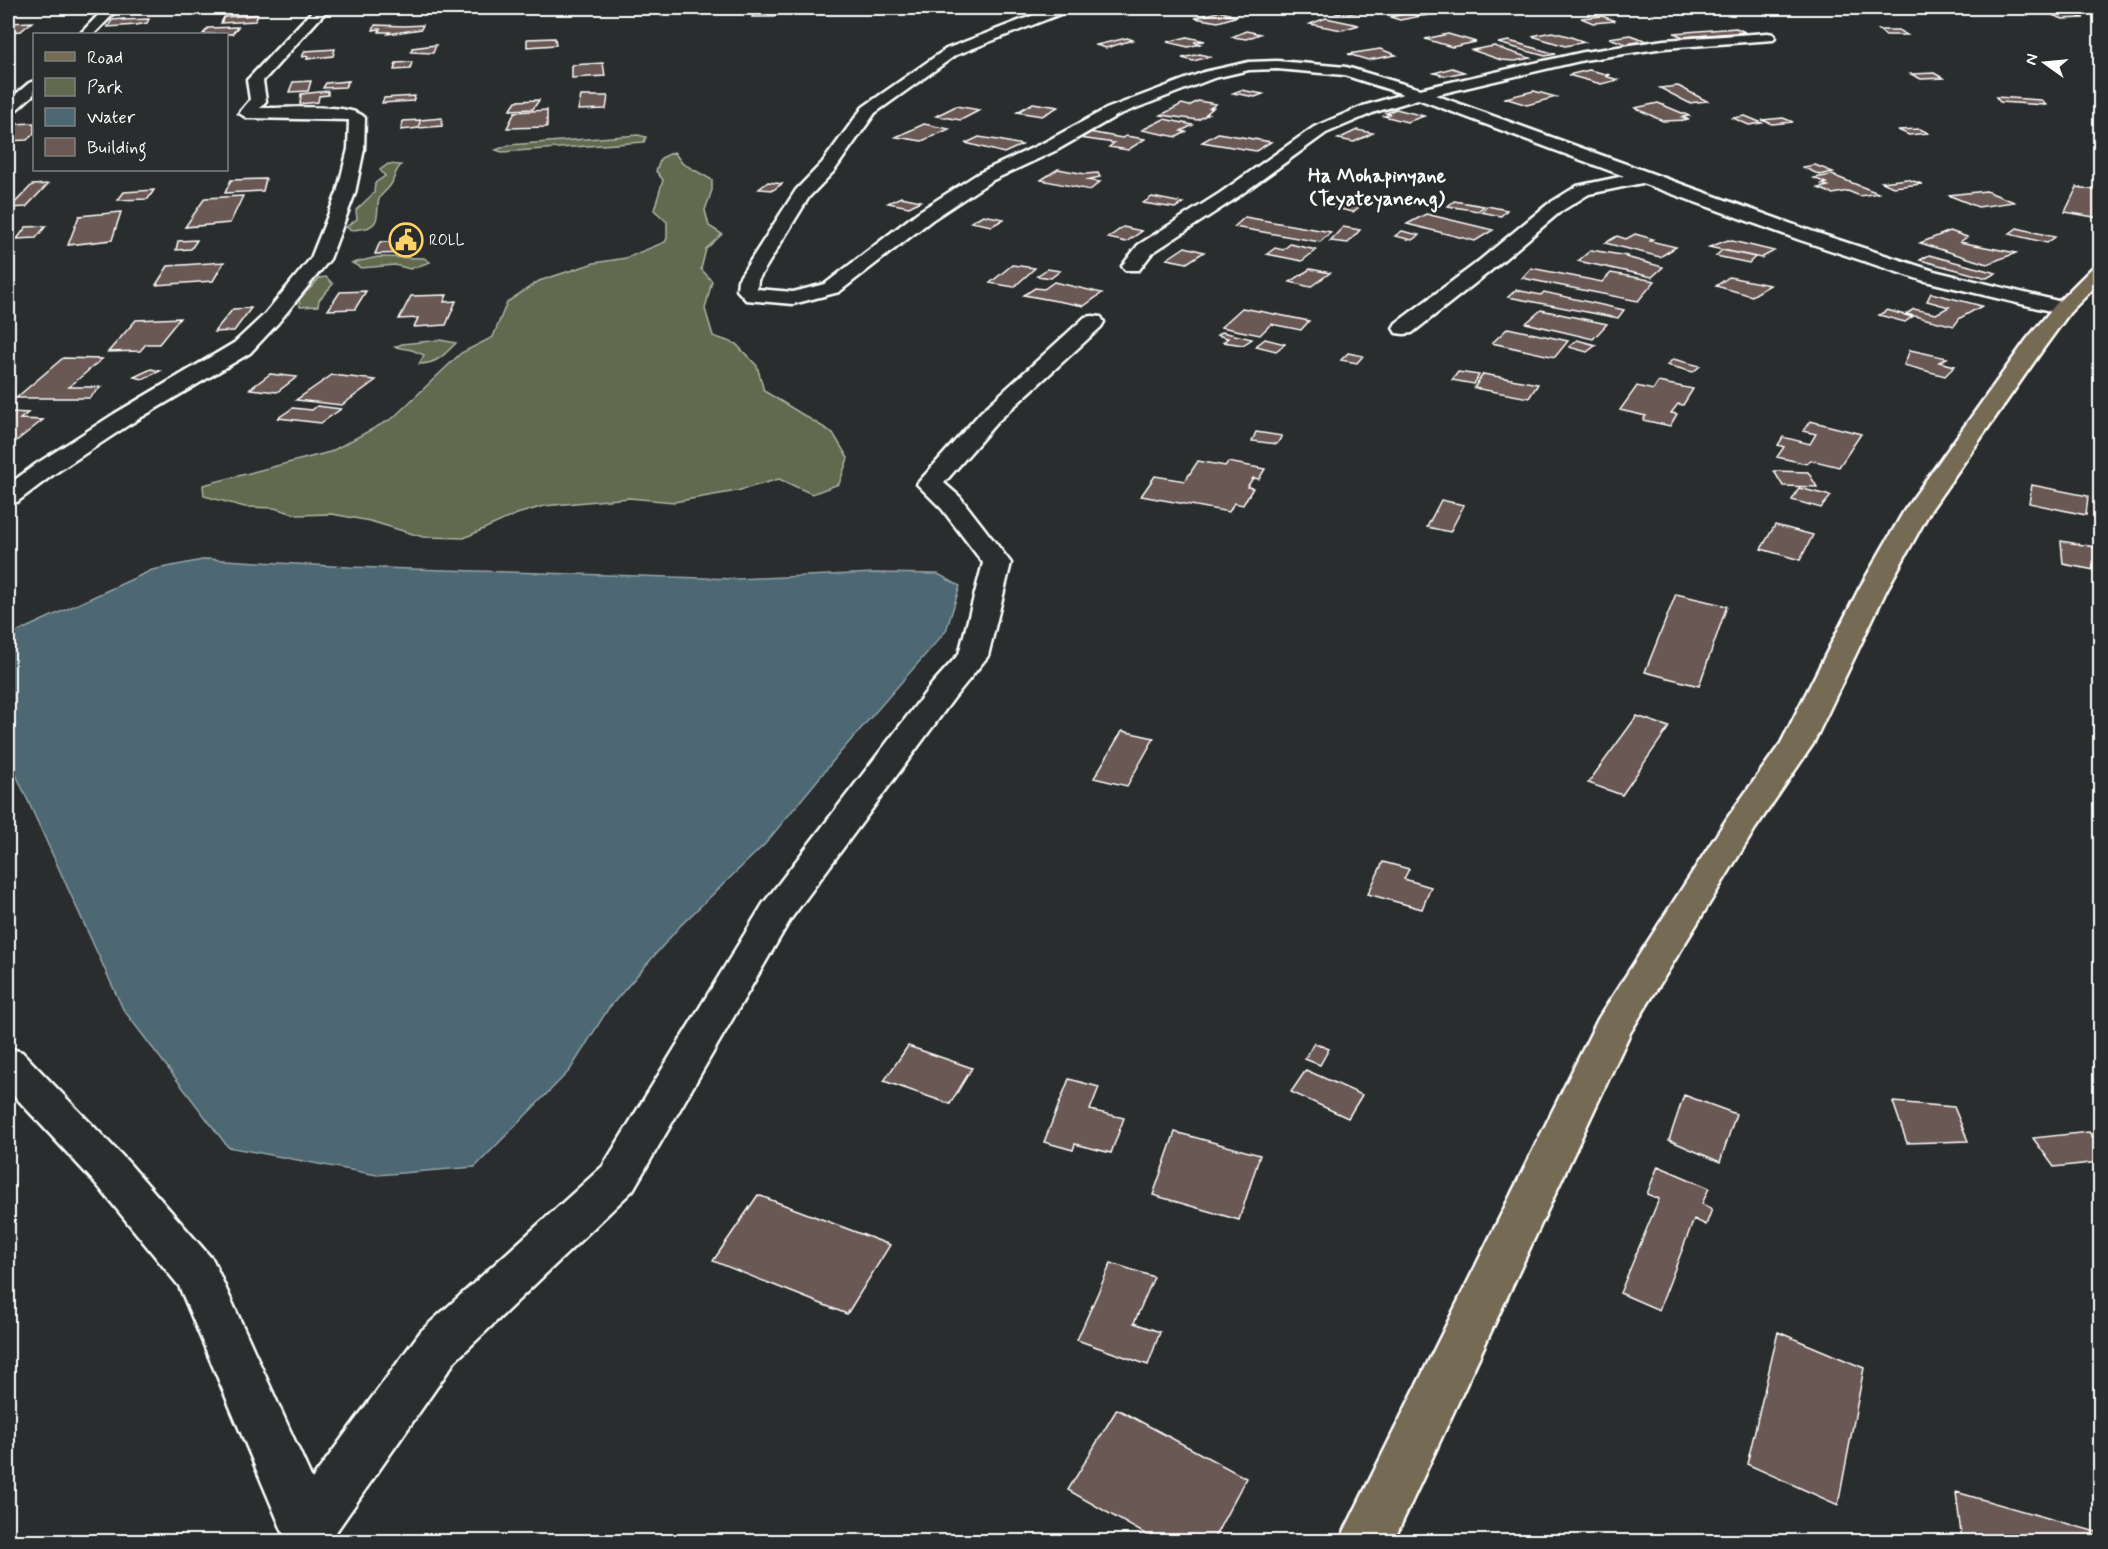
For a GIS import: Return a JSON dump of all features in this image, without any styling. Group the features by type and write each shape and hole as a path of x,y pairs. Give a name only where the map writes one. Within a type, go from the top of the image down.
{"main road":[{"path":"1365,1542 1612,1029 1740,825 1797,744 1873,589 1917,511 2035,344 2063,308 2100,271"}],"street":[{"path":"88,33 112,8"},
{"path":"8,498 45,469 103,431 242,348 271,319 321,259 346,193 356,149 357,118 348,114 247,113 258,101 255,80 322,8"},
{"path":"1063,8 951,52 869,110 828,167 802,194 748,280 747,290 753,296 793,298 832,288 925,216 985,177 1051,146 1112,112 1200,78 1249,66 1313,67 1346,71 1419,94 1807,236 1928,276 2063,308"},
{"path":"1132,266 1145,249 1226,197 1320,130 1369,109 1419,94 1584,56 1664,44 1768,37"},
{"path":"8,109 33,87"},
{"path":"1404,328 1481,269 1554,208 1583,190 1645,177"},
{"path":"312,1534 438,1346 618,1178 776,913 943,691 973,656 997,563 951,503 930,484 989,417 1093,322"},
{"path":"8,1063 113,1174 197,1274 312,1534"}],"green space":[{"path":"638,135 646,137 644,142 502,152 496,150 509,145"},
{"path":"674,152 682,163 712,180 712,190 705,210 709,226 722,234 706,249 701,269 712,281 705,309 713,336 736,344 757,366 764,391 833,433 848,458 839,484 812,494 779,479 737,491 674,502 629,498 544,506 517,514 464,538 423,537 370,521 332,514 298,515 274,508 245,507 204,496 203,485 330,452 393,418 461,353 493,337 507,302 539,281 594,263 626,258 665,242 667,222 654,210 663,180 656,171 661,158"},
{"path":"388,164 401,165 390,186 378,201 376,221 368,228 351,230 346,227 357,219 356,210 374,193 375,183 385,176 380,170"},
{"path":"378,257 424,258 430,262 410,269 395,265 361,268 352,263"},
{"path":"326,277 333,284 319,300 318,306 300,307 301,297 319,278"},
{"path":"440,340 456,343 440,358 425,364 419,364 424,355 395,347 402,344"}],"water":[{"path":"207,559 349,567 736,579 875,573 938,574 960,586 946,631 838,755 765,844 680,926 608,1009 570,1070 475,1167 377,1175 228,1147 123,1009 8,757 8,636 152,570"}],"building":[{"path":"122,8 163,8 119,12"},
{"path":"400,8 408,8 406,10 442,8 439,11 396,13"},
{"path":"462,8 491,8 489,10 459,11"},
{"path":"751,8 777,8 776,10 779,10 774,17 752,17 753,14 748,14"},
{"path":"1357,8 1384,8 1346,14 1335,13"},
{"path":"1434,8 1446,12 1423,16 1408,12"},
{"path":"1221,11 1229,14 1224,15 1238,16 1218,22 1195,18"},
{"path":"1409,13 1421,16 1400,20 1390,17"},
{"path":"2073,14 2084,18 2063,19 2052,15"},
{"path":"258,15 255,21 221,23 224,17"},
{"path":"1602,16 1615,21 1593,23 1581,18"},
{"path":"1326,18 1359,25 1342,30 1310,24"},
{"path":"149,19 147,23 108,27 112,20"},
{"path":"32,22 21,31 8,32 8,23"},
{"path":"375,25 423,25 421,29 388,34 390,32 379,32 380,29 373,30"},
{"path":"238,27 232,34 204,33 208,28"},
{"path":"1736,28 1745,32 1683,37 1674,33"},
{"path":"1879,30 1898,30 1907,35 1886,35"},
{"path":"1246,31 1260,34 1246,39 1232,37"},
{"path":"1552,32 1585,42 1565,46 1532,36"},
{"path":"1448,34 1476,42 1452,47 1425,39"},
{"path":"1630,35 1647,41 1626,44 1609,38"},
{"path":"1187,37 1205,41 1194,42 1200,44 1188,47 1167,42"},
{"path":"555,38 556,45 527,47 527,39"},
{"path":"1127,38 1133,40 1106,48 1096,45"},
{"path":"1509,41 1556,54 1545,56 1498,43"},
{"path":"436,45 433,53 411,52 412,48"},
{"path":"1494,46 1530,58 1515,61 1501,60 1472,50"},
{"path":"335,49 333,56 307,59 308,56 302,57 305,51"},
{"path":"1380,49 1396,55 1368,60 1348,54"},
{"path":"1200,54 1210,57 1193,61 1182,58"},
{"path":"412,62 410,69 394,70 396,63"},
{"path":"603,63 605,76 572,78 572,65"},
{"path":"1452,68 1464,72 1445,76 1434,73"},
{"path":"1589,70 1610,75 1605,76 1618,80 1601,84 1568,75"},
{"path":"1934,73 1943,78 1921,79 1911,74"},
{"path":"311,81 308,91 289,92 293,82"},
{"path":"349,81 345,87 323,88 326,83"},
{"path":"1678,86 1707,101 1689,103 1660,88"},
{"path":"1241,90 1263,94 1255,97 1233,93"},
{"path":"328,91 328,95 319,96 318,102 300,104 301,94"},
{"path":"1534,91 1556,97 1527,105 1505,98"},
{"path":"415,96 413,101 382,103 384,98"},
{"path":"581,96 608,96 606,109 578,110"},
{"path":"1996,97 2041,100 2046,105 2000,102"},
{"path":"539,100 533,109 510,110 516,101"},
{"path":"1198,101 1216,104 1210,108 1213,108 1206,114 1208,114 1198,120 1161,115 1182,104 1189,106"},
{"path":"1033,103 1058,107 1042,116 1017,112"},
{"path":"1658,103 1689,116 1682,117 1689,120 1663,121 1635,108"},
{"path":"956,106 980,110 961,120 936,116"},
{"path":"1396,109 1424,116 1407,122 1384,116"},
{"path":"547,110 547,127 507,128 515,112"},
{"path":"1745,116 1762,123 1749,125 1733,118"},
{"path":"442,118 442,126 419,128 420,120"},
{"path":"1783,118 1793,122 1772,124 1762,120"},
{"path":"1164,119 1193,125 1181,131 1186,132 1177,137 1142,130"},
{"path":"420,120 419,128 401,130 403,121"},
{"path":"33,123 33,134 27,140 8,141 8,130 13,124"},
{"path":"924,124 949,129 922,141 896,137"},
{"path":"1920,129 1928,133 1909,135 1898,130"},
{"path":"1357,130 1373,133 1354,142 1338,139"},
{"path":"1089,132 1122,138 1126,136 1145,139 1128,150 1109,147 1114,143 1080,138"},
{"path":"1218,133 1271,142 1256,151 1202,142"},
{"path":"979,137 1022,145 1004,153 966,143"},
{"path":"1815,165 1833,172 1820,175 1803,167"},
{"path":"1058,169 1085,174 1098,173 1100,177 1086,180 1100,182 1090,190 1041,180"},
{"path":"1832,175 1878,193 1860,196 1848,191 1833,194 1818,188 1828,186 1814,178"},
{"path":"266,179 263,191 225,193 231,180"},
{"path":"1907,179 1922,184 1893,187 1882,182"},
{"path":"768,182 782,184 773,190 759,189"},
{"path":"48,184 26,207 10,208 32,185"},
{"path":"2077,187 2100,191 2100,218 2065,212"},
{"path":"154,190 148,199 118,200 124,192"},
{"path":"1986,191 2014,202 1978,207 1948,195"},
{"path":"243,196 230,223 185,227 205,198"},
{"path":"901,197 921,201 909,207 888,203"},
{"path":"1152,197 1183,203 1175,208 1143,203"},
{"path":"1348,199 1365,202 1353,212 1335,208"},
{"path":"1454,201 1484,206 1478,211 1448,206"},
{"path":"1487,206 1507,210 1501,216 1481,212"},
{"path":"121,212 112,240 68,245 79,216"},
{"path":"1426,214 1493,230 1475,241 1407,224"},
{"path":"983,215 1004,219 992,226 971,222"},
{"path":"1245,217 1331,232 1320,242 1234,227"},
{"path":"46,226 36,238 17,239 26,227"},
{"path":"1123,227 1142,231 1126,242 1108,238"},
{"path":"1343,227 1360,230 1348,243 1330,241"},
{"path":"2017,228 2055,237 2047,243 2009,234"},
{"path":"1402,231 1419,235 1412,240 1395,236"},
{"path":"1950,231 1967,237 1960,242 2016,253 1987,264 1920,243"},
{"path":"1635,234 1653,239 1650,241 1676,247 1660,257 1605,243 1617,236 1626,239"},
{"path":"197,240 191,249 176,250 178,241"},
{"path":"1728,240 1774,251 1761,258 1709,247"},
{"path":"413,241 408,253 375,254 380,242"},
{"path":"1290,244 1316,250 1302,261 1267,254 1275,248 1283,250"},
{"path":"1185,247 1204,252 1187,263 1167,259"},
{"path":"1591,250 1627,256 1663,267 1652,277 1578,261"},
{"path":"1722,250 1755,257 1749,263 1716,256"},
{"path":"1929,255 1996,273 1987,278 1920,260"},
{"path":"224,262 213,281 156,285 168,266"},
{"path":"1012,265 1035,268 1014,287 990,283"},
{"path":"1531,268 1602,282 1611,273 1655,281 1638,301 1522,278"},
{"path":"1047,269 1060,271 1051,278 1037,276"},
{"path":"1310,269 1330,273 1310,287 1290,282"},
{"path":"1729,277 1770,285 1752,296 1716,286"},
{"path":"1054,282 1102,293 1084,306 1024,295 1035,288 1044,289"},
{"path":"1516,290 1541,295 1544,292 1624,310 1618,318 1508,297"},
{"path":"366,291 355,309 328,310 340,292"},
{"path":"1931,293 1982,306 1960,318 1954,326 1906,314 1914,309 1936,314 1949,307 1927,301"},
{"path":"447,295 444,302 456,301 446,325 414,327 418,318 399,319 411,296"},
{"path":"251,308 234,331 214,332 233,309"},
{"path":"1242,308 1309,321 1301,330 1271,324 1260,335 1221,327"},
{"path":"1541,310 1607,324 1593,339 1526,323"},
{"path":"1887,310 1912,317 1905,322 1879,315"},
{"path":"180,318 159,344 146,344 140,351 108,352 136,320"},
{"path":"1508,328 1568,341 1555,357 1492,343"},
{"path":"1222,332 1252,339 1243,345 1223,342 1228,338 1217,335"},
{"path":"1265,339 1285,344 1276,351 1256,346"},
{"path":"1577,340 1596,345 1587,352 1569,347"},
{"path":"1910,350 1947,358 1939,362 1955,366 1945,376 1904,365"},
{"path":"1348,353 1363,356 1357,363 1341,360"},
{"path":"63,358 102,359 69,387 101,387 89,398 16,398"},
{"path":"1673,359 1700,366 1693,372 1667,365"},
{"path":"151,369 160,371 143,379 134,377"},
{"path":"1458,372 1479,375 1474,384 1452,380"},
{"path":"270,374 297,377 277,392 250,389"},
{"path":"1483,374 1538,384 1529,398 1474,388"},
{"path":"332,375 376,380 342,405 296,400"},
{"path":"1658,382 1693,389 1683,405 1678,404 1671,413 1677,414 1670,426 1643,420 1646,416 1620,410 1637,386 1653,390"},
{"path":"317,406 341,409 321,423 278,418 293,408 312,410"},
{"path":"8,412 28,413 20,419 43,420 8,445"},
{"path":"1810,421 1861,434 1839,467 1811,460 1807,464 1777,457 1784,447 1778,445 1783,437 1810,444 1816,434 1803,431"},
{"path":"1256,432 1282,436 1277,444 1252,441"},
{"path":"1198,461 1225,466 1228,462 1265,469 1259,479 1253,478 1247,487 1253,488 1243,505 1234,503 1229,512 1141,496 1155,476 1185,481"},
{"path":"1774,471 1808,472 1817,487 1783,486"},
{"path":"2032,485 2088,496 2086,515 2029,503"},
{"path":"1799,488 1831,496 1821,508 1792,500"},
{"path":"1441,500 1464,505 1450,532 1427,527"},
{"path":"1775,525 1813,535 1800,560 1761,549"},
{"path":"2061,541 2100,548 2100,571 2063,564"},
{"path":"1676,594 1727,606 1699,686 1645,672"},
{"path":"1637,716 1669,727 1622,795 1588,783"},
{"path":"1122,731 1154,738 1127,786 1094,778"},
{"path":"1383,862 1409,869 1404,879 1431,887 1422,909 1368,894"},
{"path":"1314,1043 1329,1049 1320,1065 1305,1059"},
{"path":"908,1046 972,1068 950,1104 884,1081"},
{"path":"1306,1070 1362,1095 1348,1118 1291,1092"},
{"path":"1069,1079 1099,1087 1090,1110 1124,1118 1111,1153 1075,1144 1073,1150 1044,1142"},
{"path":"1684,1095 1736,1114 1720,1162 1669,1140"},
{"path":"1893,1102 1954,1107 1968,1141 1907,1143"},
{"path":"1175,1132 1260,1155 1239,1220 1153,1195"},
{"path":"2089,1132 2100,1147 2100,1162 2054,1167 2033,1138"},
{"path":"1658,1166 1709,1188 1702,1204 1712,1209 1706,1225 1694,1219 1659,1310 1620,1293 1659,1199 1647,1194"},
{"path":"758,1195 890,1245 847,1314 713,1261"},
{"path":"1111,1263 1154,1277 1134,1323 1160,1332 1148,1365 1077,1340"},
{"path":"1778,1332 1864,1368 1838,1505 1747,1464"},
{"path":"1117,1409 1246,1478 1212,1542 1159,1542 1068,1490"},
{"path":"1956,1492 2100,1533 2100,1542 1962,1542"}],"place":[{"name":"ROLL","path":"406,240"}],"district":[{"name":"Ha Mohapinyane (Teyateyaneng)","path":"1377,186"}]}
